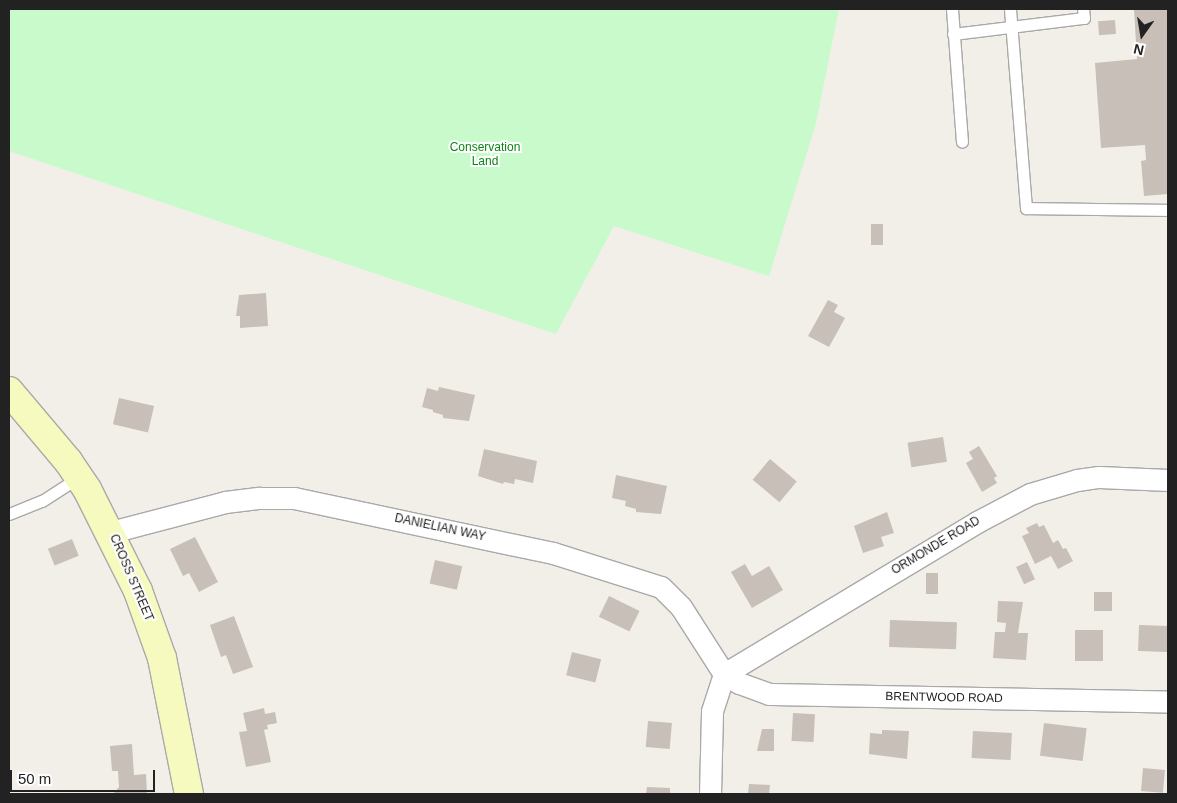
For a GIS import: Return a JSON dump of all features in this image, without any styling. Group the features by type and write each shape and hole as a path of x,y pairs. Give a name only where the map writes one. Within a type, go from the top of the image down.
{"street":[{"name":"CROSS STREET","path":"9,392 79,477 111,532 138,592 162,658 189,794"},
{"name":"ORMONDE ROAD","path":"724,674 977,522 1030,494 1077,480 1099,477 1168,480"},
{"name":"DANIELIAN WAY","path":"111,532 225,502 260,498 294,498 553,553 652,583 669,593 724,674"},
{"name":"BRENTWOOD ROAD","path":"724,674 755,690 785,695 1168,702"},
{"path":"710,794 712,711 724,674"}],"lane":[{"path":"952,9 962,142"},
{"path":"1010,9 1026,208 1168,210"},
{"path":"953,34 1084,18 1083,9"},
{"path":"9,514 42,501 79,477"}],"green space":[{"name":"Conservation Land","path":"9,9 839,9 816,123 769,276 614,226 556,334 9,151"}],"building":[{"path":"1134,9 1168,9 1168,194 1144,196 1141,161 1146,160 1145,145 1101,148 1095,63 1137,59"},
{"path":"1115,20 1116,34 1099,35 1098,21"},
{"path":"871,224 883,224 883,245 871,245"},
{"path":"266,293 268,326 240,328 240,316 236,316 239,295"},
{"path":"828,300 838,305 834,312 845,318 829,347 808,336"},
{"path":"439,387 475,395 469,421 443,418 443,415 422,407 427,388 438,391"},
{"path":"119,398 154,406 148,432 113,424"},
{"path":"943,437 947,462 911,467 907,443"},
{"path":"979,446 997,476 994,478 997,483 982,492 966,463 973,459 969,452"},
{"path":"484,449 537,461 533,483 515,479 514,484 504,482 503,484 478,476"},
{"path":"770,459 797,481 779,502 753,480"},
{"path":"616,475 667,486 661,514 636,512 636,509 625,506 626,501 612,498"},
{"path":"887,512 894,533 881,537 884,546 863,553 854,526"},
{"path":"1037,523 1039,527 1044,525 1053,543 1058,540 1063,549 1066,548 1073,561 1058,569 1051,556 1035,564 1022,536 1029,533 1026,528"},
{"path":"195,537 218,582 199,592 189,573 183,576 170,549"},
{"path":"72,539 79,556 55,565 48,549"},
{"path":"435,560 462,566 457,590 430,583"},
{"path":"1027,562 1035,579 1024,584 1016,567"},
{"path":"745,564 752,576 769,566 783,590 752,608 731,572"},
{"path":"926,573 938,573 938,594 926,594"},
{"path":"1094,592 1112,592 1112,611 1094,611"},
{"path":"609,596 640,611 629,632 599,617"},
{"path":"998,601 1023,602 1018,633 1028,633 1026,660 993,658 995,632 1005,632 1006,623 997,622"},
{"path":"234,616 253,667 233,674 226,655 221,657 210,625"},
{"path":"890,620 957,622 956,649 889,647"},
{"path":"1139,625 1168,626 1167,652 1138,651"},
{"path":"1075,630 1103,630 1103,661 1075,661"},
{"path":"572,652 601,659 595,683 566,675"},
{"path":"264,708 265,714 275,712 277,723 267,725 268,729 264,730 271,762 246,767 239,732 247,731 243,713"},
{"path":"793,713 815,714 814,742 792,741"},
{"path":"648,721 672,723 670,749 646,747"},
{"path":"1044,723 1087,728 1083,761 1040,756"},
{"path":"762,729 774,729 774,751 757,751"},
{"path":"882,730 909,731 907,759 869,754 870,733 882,734"},
{"path":"973,731 1012,733 1011,760 972,758"},
{"path":"132,744 134,775 146,774 147,794 113,794 119,787 118,771 112,771 110,746"},
{"path":"1143,768 1165,770 1163,793 1141,791"},
{"path":"749,784 770,785 769,794 748,794"},
{"path":"647,787 670,788 670,794 646,794"}]}
